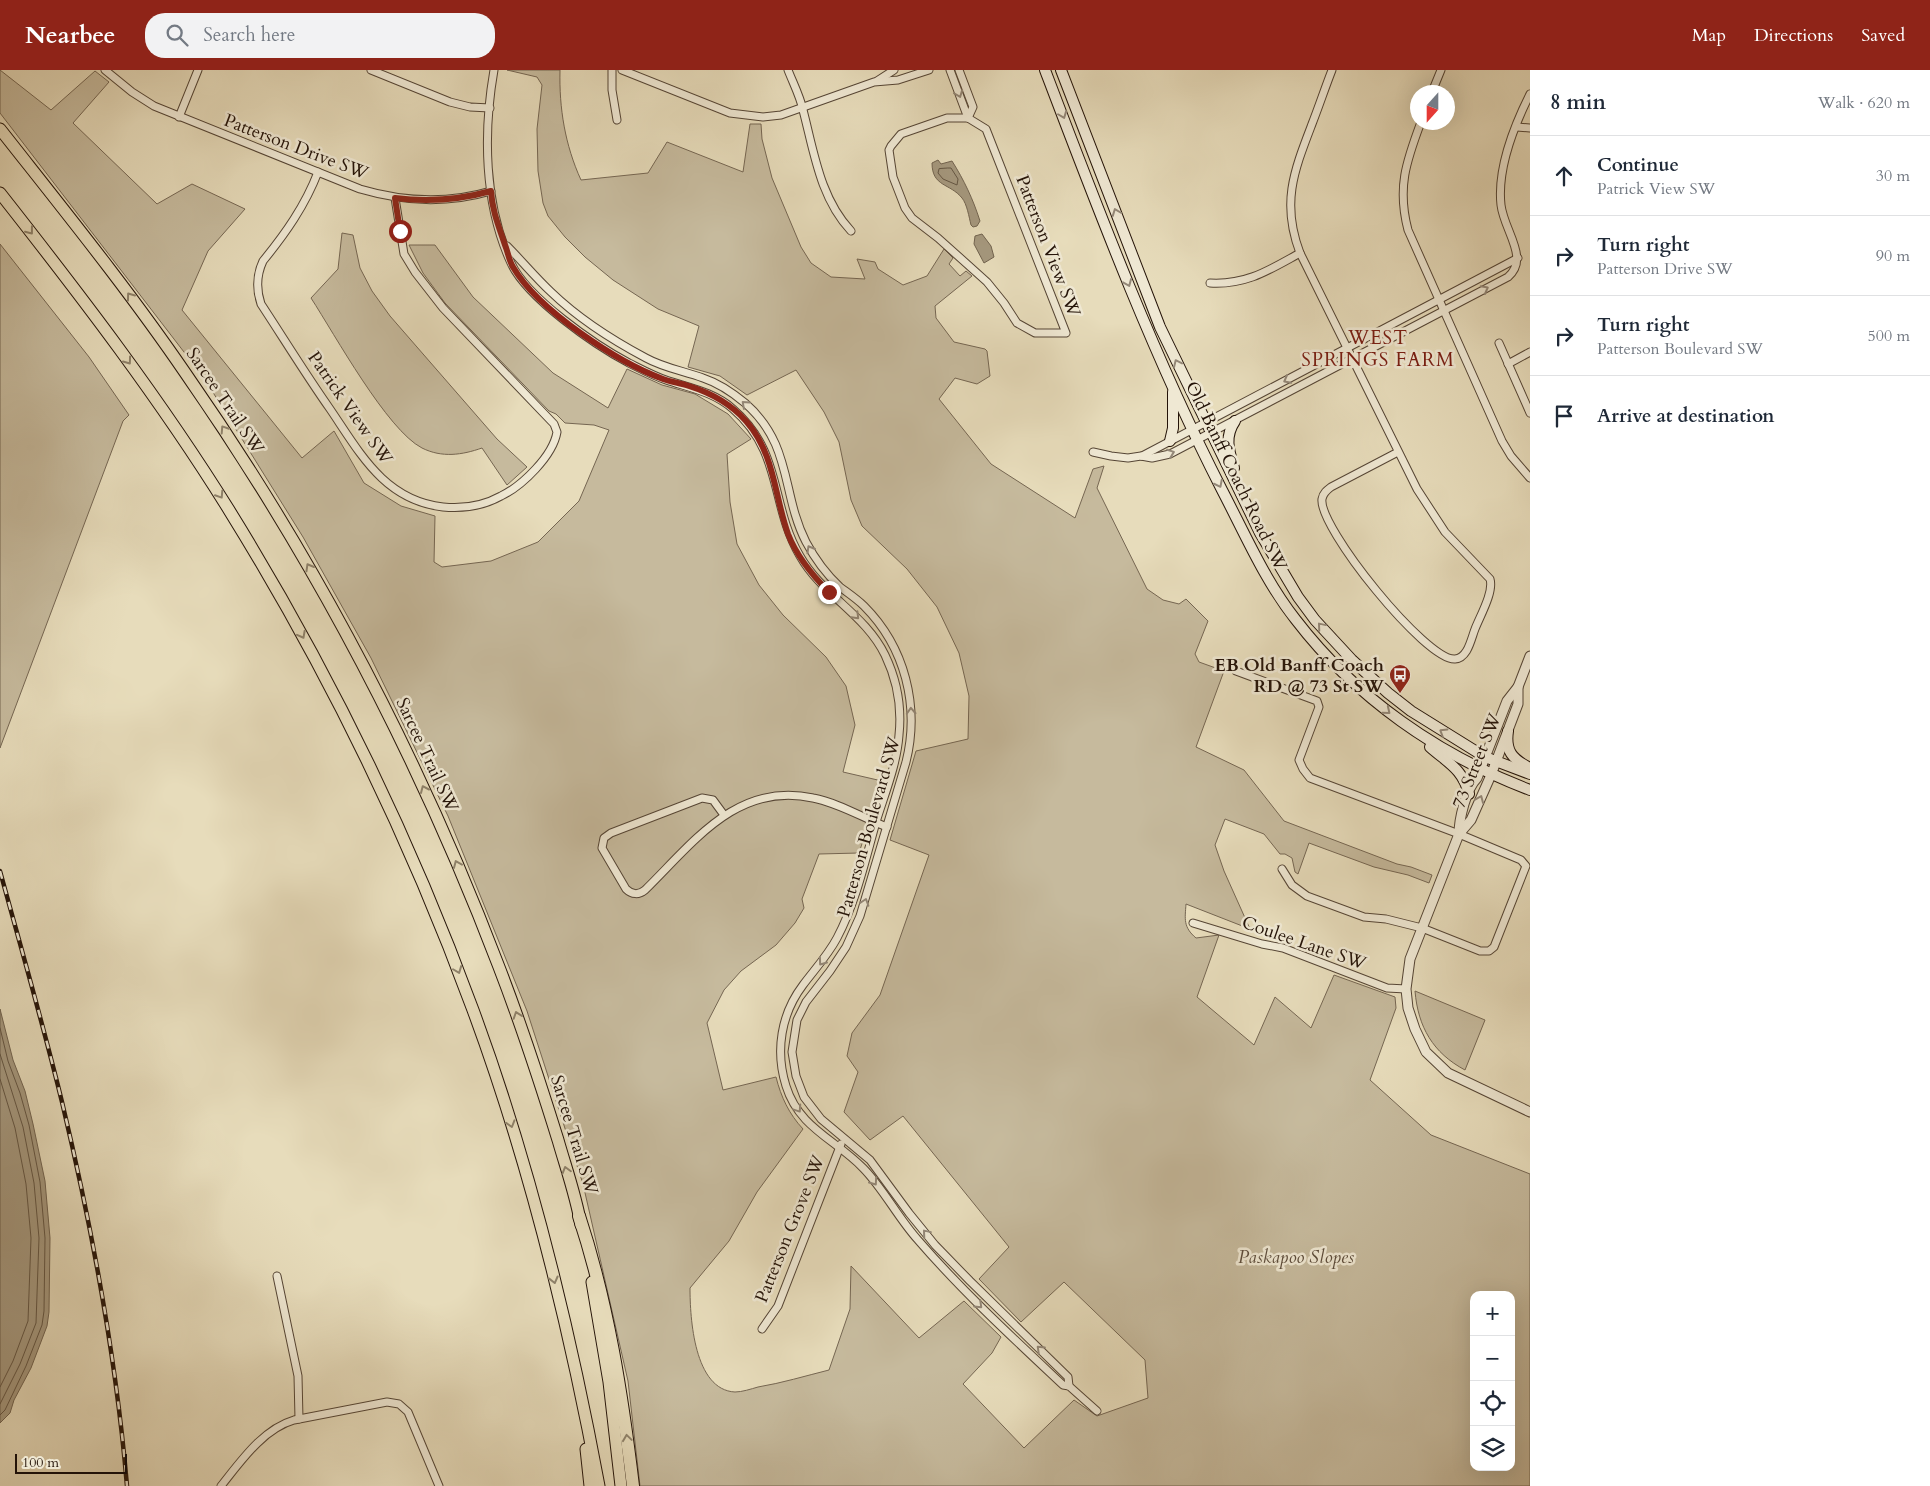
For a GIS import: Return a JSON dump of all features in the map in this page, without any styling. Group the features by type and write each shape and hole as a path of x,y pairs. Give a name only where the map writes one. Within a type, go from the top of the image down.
{"highway":[{"name":"Sarcee Trail SW","path":"0,129 124,288 186,373 280,517 359,656 422,783 516,1012 547,1105 580,1216 603,1338 621,1486"},
{"path":"0,193 99,321 196,458 279,594 362,749 389,806 440,925 498,1083 540,1227 586,1413 599,1486"},
{"path":"580,1216 592,1254 616,1366 633,1486"},
{"path":"586,1413 587,1462 590,1486"}],"main road":[{"name":"Old Banff Coach Road SW","path":"1045,70 1122,269 1172,386 1192,430 1267,578 1296,620 1345,675 1403,723 1442,749 1480,770 1530,790"},
{"name":"Old Banff Coach Road SW","path":"1061,70 1160,327 1243,498 1283,574 1332,639 1368,676 1411,711 1485,757 1530,774"},
{"path":"1170,441 1173,428 1172,386"},
{"path":"1235,421 1229,430 1228,445 1243,498"},
{"path":"1403,723 1458,770 1466,781 1469,794"},
{"path":"1508,731 1507,741 1511,754 1530,768"}],"street":[{"name":"Patterson Drive SW","path":"106,70 120,84 144,100 179,117 360,189 395,198 446,200 491,191"},
{"path":"179,117 198,70"},
{"path":"371,70 450,102 470,107 490,108"},
{"name":"Patterson Boulevard SW","path":"494,70 488,152 491,191 495,219 512,266 522,280 546,304 577,330 615,355 656,376 698,389 717,398 746,421 762,444 773,471 789,534 811,574 855,614 870,631 885,655 896,685 900,717 898,748 853,900 836,941 794,999 781,1037 782,1070 792,1101 801,1115 816,1130 866,1171 903,1222 962,1289 1063,1385 1069,1386 1097,1411"},
{"path":"612,70 612,90 617,120"},
{"path":"622,70 739,115 772,116 803,108 874,82 894,70"},
{"path":"788,70 803,108 812,146 832,205 842,220 852,230"},
{"path":"874,82 898,80 929,70"},
{"path":"950,70 968,118"},
{"path":"959,70 973,107 968,118"},
{"path":"1332,70 1297,161 1290,191 1292,225 1300,253 1347,348 1352,359 1398,452 1416,489 1437,522 1464,553 1488,574 1491,582 1490,591 1470,643 1464,655 1458,658 1447,658 1411,629 1382,599 1348,554 1324,508 1322,499 1324,492 1328,488 1398,452"},
{"path":"1435,85 1441,70"},
{"path":"1141,456 1152,458 1161,456 1198,440 1508,277 1516,267 1518,258 1504,220 1500,193 1504,162 1530,94"},
{"name":"Patterson View SW","path":"947,118 968,118 986,129 1066,333 1036,332 1017,323 987,282 938,238 912,218 905,208 893,177 889,150 894,140 901,134 947,118"},
{"path":"1517,127 1530,128"},
{"path":"1418,130 1404,169 1403,208 1408,230 1502,441 1511,456 1530,478"},
{"name":"Patrick View SW","path":"318,172 310,192 289,227 262,261 257,290 261,304 355,446 384,482 405,496 432,506 461,508 485,503 505,495 527,479 551,446 556,432 554,424 443,308 415,272 404,254 395,198"},
{"name":"Patterson Boulevard SW","path":"505,244 551,292 595,328 621,345 655,363 714,383 747,405 775,442 799,528 813,555 841,587 864,606 881,626 898,655 908,683 912,716 910,746 864,904 846,947 806,1002 798,1020 793,1039 794,1071 804,1097 820,1119 875,1166 935,1245 970,1282 1068,1377 1069,1386"},
{"path":"1210,283 1232,284 1247,280 1300,253"},
{"path":"1093,452 1128,458 1141,456 1518,258"},
{"path":"1499,343 1530,413"},
{"path":"1508,364 1530,352"},
{"path":"811,574 821,566"},
{"name":"73 Street SW","path":"1459,834 1461,815 1469,794 1507,701 1518,687 1530,656"},
{"path":"1236,671 1317,701 1319,707 1299,760 1310,778 1459,834 1521,860 1526,866 1494,947 1488,951 1480,951 1422,928 1386,919 1364,918 1307,896 1292,885 1282,869"},
{"path":"896,685 908,683"},
{"name":"73 Street SW","path":"1459,834 1471,820 1491,775 1518,704 1518,687"},
{"path":"724,814 712,800 702,798 611,833 604,838 602,848 626,889 631,893 637,894 645,890 724,814 735,808 765,798 798,796 824,800 887,827"},
{"path":"1459,834 1410,959 1406,989 1408,1008 1414,1028 1426,1052 1448,1073 1530,1112"},
{"name":"Coulee Lane SW","path":"1193,923 1262,944 1283,948 1387,988 1406,989"},
{"name":"Patterson Boulevard SW","path":"836,941 846,947"},
{"path":"781,1037 793,1039"},
{"name":"Patterson Grove SW","path":"762,1329 778,1306 844,1138"},
{"path":"277,1276 299,1381 299,1419"},
{"path":"962,1289 970,1282"},
{"path":"222,1486 268,1434 282,1425 299,1419 381,1402 394,1402 406,1409 439,1486"}],"green space":[{"name":"Paskapoo Slopes","path":"0,70 51,110 95,71 109,82 73,123 157,204 192,184 245,209 208,251 182,310 302,458 334,431 364,483 401,506 435,516 434,562 442,567 491,561 538,542 579,501 609,430 594,425 565,423 556,414 549,411 445,303 423,273 409,245 435,245 473,297 553,373 608,408 627,369 662,385 695,394 728,414 751,439 727,454 730,502 737,544 759,585 783,615 826,657 846,686 855,725 843,772 882,781 859,853 819,854 802,899 804,908 795,923 776,945 741,971 724,990 707,1023 723,1090 776,1077 786,1105 803,1129 757,1192 729,1241 690,1288 691,1317 697,1350 703,1366 711,1379 721,1388 735,1392 829,1370 850,1309 851,1266 919,1338 964,1301 1001,1337 992,1353 963,1384 1024,1448 1074,1400 1097,1416 1148,1398 1145,1360 1064,1282 1021,1322 979,1279 1009,1247 903,1116 870,1140 844,1112 858,1072 847,1056 852,1033 880,995 929,855 890,840 916,751 968,739 969,696 959,653 937,607 907,569 862,526 851,500 839,442 824,412 796,370 747,395 720,376 688,367 699,326 658,309 613,280 585,257 548,216 543,203 538,171 537,129 542,85 537,77 507,70 560,70 564,126 575,167 581,180 648,173 667,142 743,172 750,124 761,124 762,139 772,178 801,247 811,263 831,277 865,279 857,259 875,262 878,269 903,285 927,276 944,249 953,258 949,264 960,276 966,271 972,276 935,306 936,318 954,342 987,351 990,376 977,384 955,378 939,399 991,464 1075,518 1093,469 1104,466 1097,488 1147,589 1163,600 1179,604 1186,599 1208,621 1195,654 1199,662 1224,671 1196,747 1244,770 1284,821 1397,864 1432,875 1429,883 1408,875 1374,867 1309,843 1298,874 1295,872 1292,858 1285,854 1280,854 1264,834 1225,819 1215,845 1224,871 1250,929 1186,904 1185,918 1187,926 1196,938 1219,935 1197,997 1254,1045 1275,997 1311,1028 1334,975 1395,997 1396,1008 1370,1080 1431,1135 1530,1174 1530,1486 640,1486 628,1381 583,1184 527,1011 448,816 371,658 303,537 204,378 0,113"},
{"path":"342,233 353,235 360,268 372,291 390,316 497,439 527,467 507,485 482,448 467,452 444,454 422,448 408,438 393,422 362,380 311,298 338,269"},
{"path":"0,244 89,357 129,415 123,421 0,748"},
{"path":"1415,991 1485,1020 1465,1070 1444,1056 1429,1038 1420,1016"}],"water":[{"path":"938,160 941,164 952,161 968,190 977,213 980,221 977,226 973,227 971,225 967,207 962,198 938,181 935,176 932,163"},
{"path":"982,234 991,246 994,257 984,263 974,244 975,236"},
{"path":"0,1009 13,1060 25,1091 33,1124 45,1181 50,1238 49,1312 47,1326 31,1368 14,1400 10,1413 0,1423"}],"railway":[{"path":"0,871 55,1073 93,1245 110,1341 127,1486"}],"place":[{"name":"EB Old Banff Coach RD @ 73 St SW","path":"1400,694"}],"district":[{"name":"WEST SPRINGS FARM","path":"1378,349"}],"route":[{"path":"400,231 395,198 411,200 453,199 491,191 495,219 512,266 522,280 546,304 577,330 609,351 664,380 687,385 717,398 735,410 746,421 759,438 771,464 783,517 793,544 811,574 829,592"}]}
